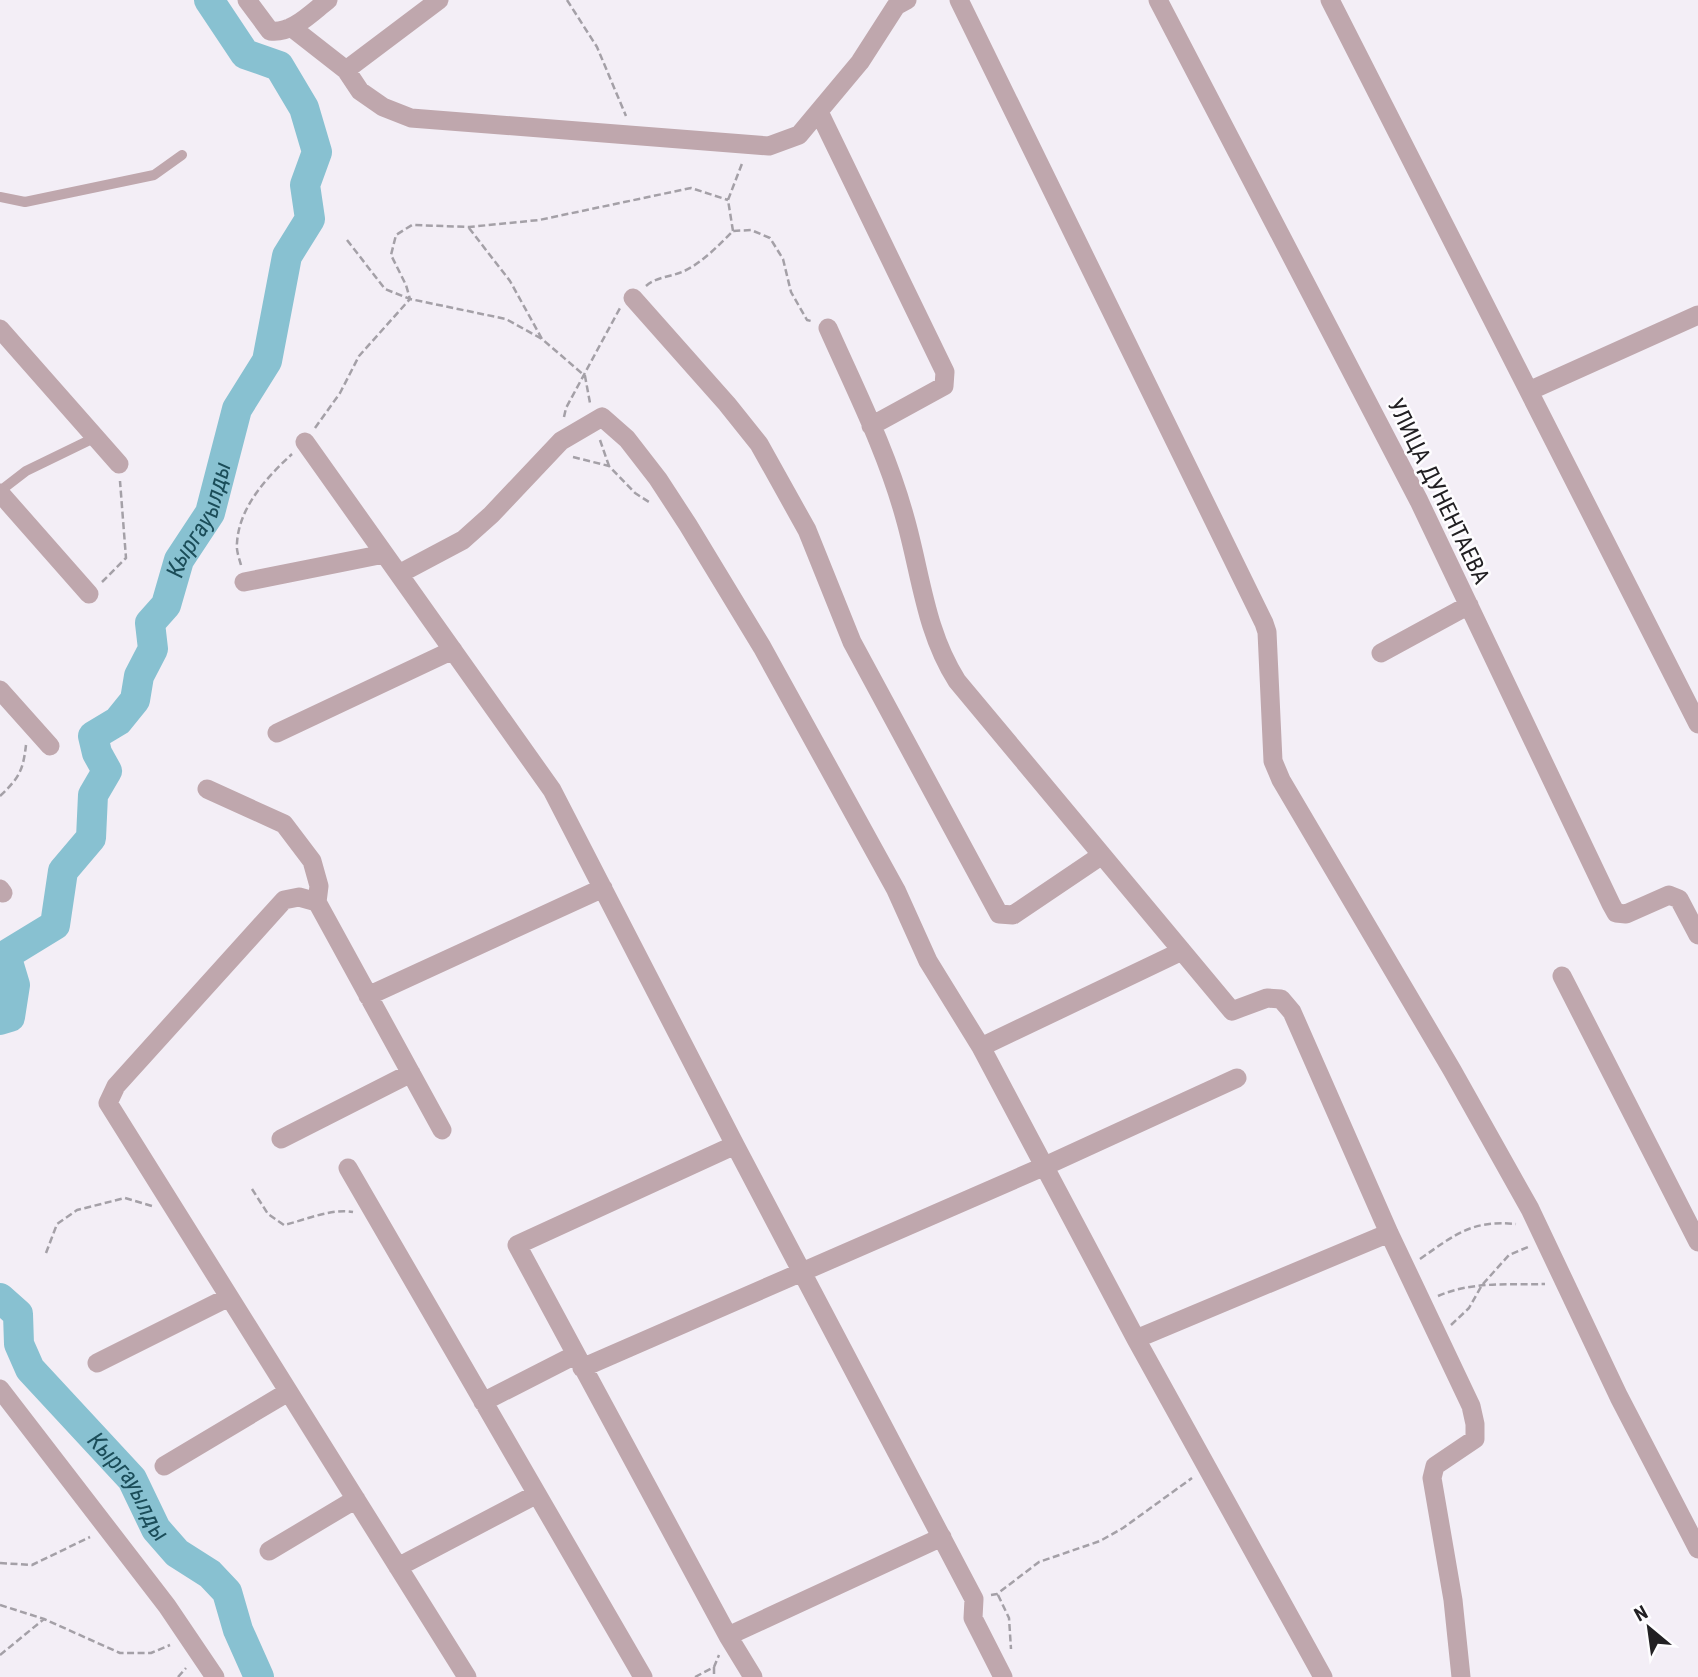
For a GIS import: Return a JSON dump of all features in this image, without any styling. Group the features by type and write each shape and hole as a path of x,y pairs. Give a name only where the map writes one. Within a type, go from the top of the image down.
{"street":[{"path":"247,0 270,31 280,33 328,0"},
{"path":"346,70 439,0"},
{"path":"291,27 346,70 360,91 383,107 411,118 769,146 799,135 860,62 896,6 907,0"},
{"path":"958,0 1264,623 1273,761 1281,780 1445,1059 1541,1234 1619,1397 1698,1549"},
{"name":"УЛИЦА ДУНЕНТАЕВА","path":"1158,0 1419,501 1616,913 1626,914 1669,895 1679,899 1698,935"},
{"path":"1330,0 1698,724"},
{"path":"819,112 946,372 944,386 871,426"},
{"path":"633,298 759,444 807,530 852,642 999,914 1013,915 1102,855"},
{"path":"1529,391 1698,315"},
{"path":"828,328 871,426 905,517 931,628 944,661 957,681 1232,1011 1267,998 1281,999 1292,1012 1389,1233 1471,1406 1475,1439 1435,1466 1432,1478 1453,1600 1461,1677"},
{"path":"0,329 119,464"},
{"path":"399,574 463,540 491,515 561,441 602,417 627,439 658,479 688,525 762,648 896,890 928,961 981,1047 1136,1339 1323,1677"},
{"path":"305,442 552,790 735,1145 975,1599 973,1619 1003,1676"},
{"path":"0,492 89,594"},
{"path":"244,582 384,554"},
{"path":"1381,653 1469,605"},
{"path":"277,733 453,650"},
{"path":"0,690 50,746"},
{"path":"208,789 284,824 312,861 319,886 317,902 442,1130"},
{"path":"368,996 603,888"},
{"path":"317,902 299,897 284,900 116,1086 108,1103 467,1677"},
{"path":"981,1047 1182,951"},
{"path":"1562,976 1698,1242"},
{"path":"281,1139 411,1073"},
{"path":"483,1402 578,1361 803,1273 1045,1167 1237,1078"},
{"path":"735,1145 517,1245 728,1636 753,1677"},
{"path":"348,1168 643,1677"},
{"path":"1136,1339 1389,1233"},
{"path":"97,1363 229,1297"},
{"path":"0,1390 189,1636 215,1677"},
{"path":"164,1466 288,1392"},
{"path":"398,1567 537,1494"},
{"path":"270,1551 356,1499"},
{"path":"728,1636 942,1537"}],"lane":[{"path":"0,197 25,202 154,175 182,155"},
{"path":"0,492 26,471 96,437"}],"path":[{"path":"567,0 597,47 634,135"},
{"path":"733,231 728,200 749,145"},
{"path":"410,299 391,254 396,235 412,225 469,227 538,220 691,188 728,200"},
{"path":"469,227 510,281 542,339"},
{"path":"561,441 566,408 619,309 651,281 684,272 733,231 751,230 769,239 783,259 791,292 807,320 828,328"},
{"path":"347,240 385,289 410,299 506,319 542,339 584,376"},
{"path":"244,582 237,544 246,506 276,468 305,442 340,393 359,356 410,299"},
{"path":"540,461 575,457 609,467 635,493 657,506"},
{"path":"89,594 126,558 119,464"},
{"path":"0,796 16,781 23,765 28,722"},
{"path":"252,1189 268,1214 284,1225 346,1211 376,1217"},
{"path":"46,1253 57,1224 77,1210 125,1198 175,1212"},
{"path":"1406,1268 1461,1230 1480,1224 1504,1223 1541,1234"},
{"path":"1439,1337 1469,1308 1482,1285 1509,1255 1541,1234"},
{"path":"1422,1303 1454,1289 1482,1285 1565,1283"},
{"path":"975,1599 997,1594 1039,1562 1101,1541 1207,1467"},
{"path":"0,1563 32,1565 108,1528"},
{"path":"997,1594 1009,1618 1011,1654 1003,1676"},
{"path":"0,1605 44,1619 120,1653 151,1653 189,1636"},
{"path":"0,1655 44,1619"},
{"path":"714,1677 713,1667 728,1636"},
{"path":"695,1677 713,1667"}],"waterway":[{"name":"Кыргауылды","path":"0,1020 10,1017 15,985 6,955 55,925 63,871 91,838 93,795 107,771 97,753 93,736 118,721 135,700 139,676 153,649 150,623 166,605 179,560 210,513 237,409 267,361 287,256 310,219 305,185 317,152 304,108 279,66 245,54 209,0"},
{"name":"Кыргауылды","path":"0,1298 18,1314 19,1344 30,1369 132,1479 156,1529 177,1553 210,1574 227,1592 238,1630 259,1677"}]}
